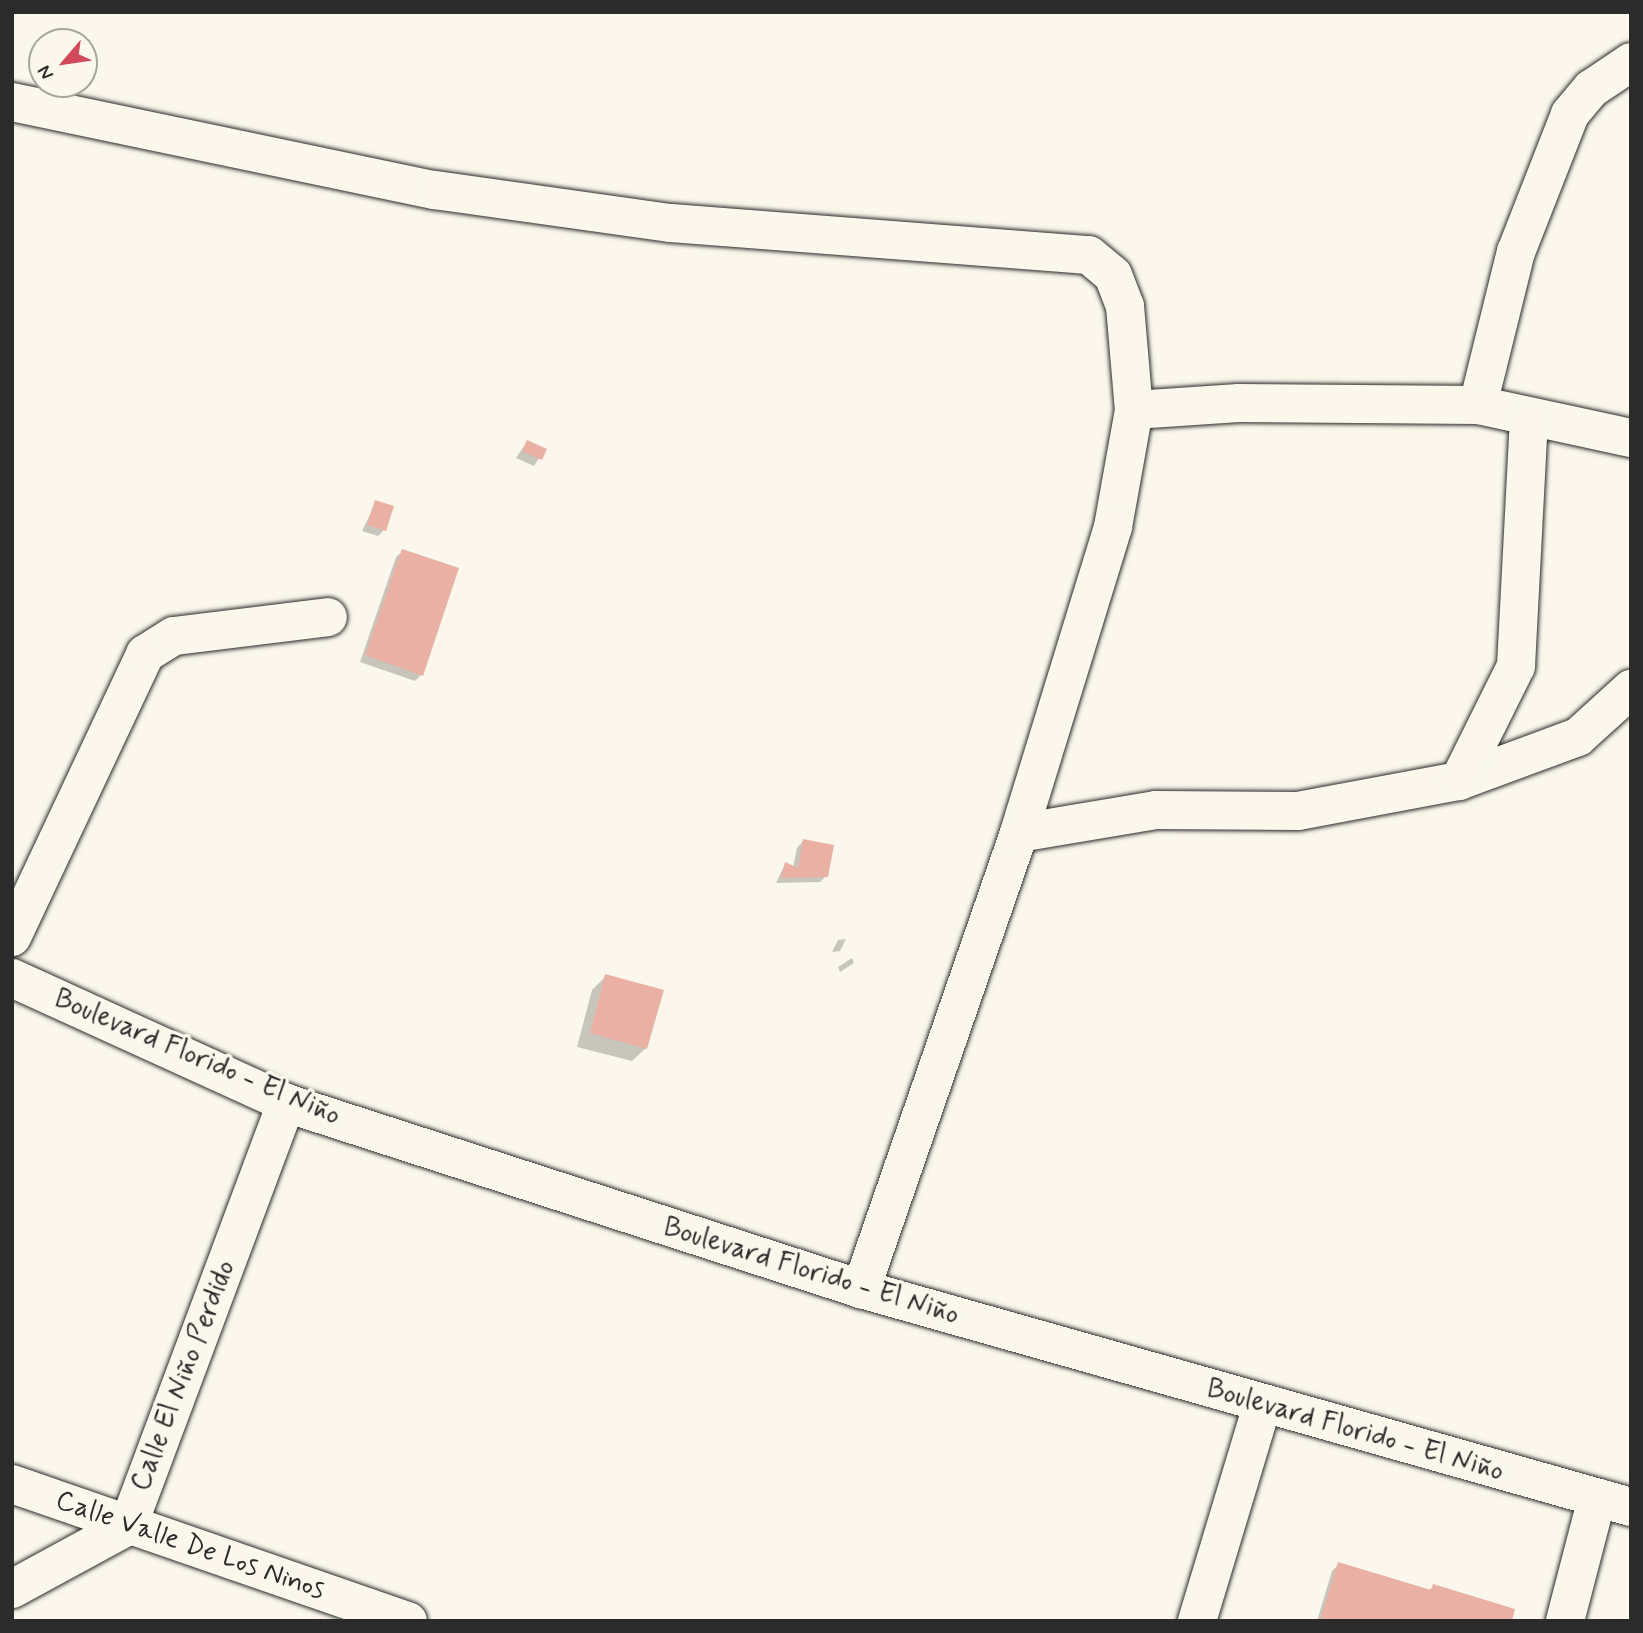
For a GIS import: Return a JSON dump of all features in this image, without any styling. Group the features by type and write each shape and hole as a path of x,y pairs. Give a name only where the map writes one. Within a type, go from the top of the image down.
{"street":[{"path":"1478,405 1517,252 1570,114 1591,89 1631,62"},
{"path":"12,102 461,193 671,223 1089,255 1113,275 1125,306 1134,410 1113,527 1019,833 861,1289"},
{"path":"1134,410 1239,403 1478,405 1631,438"},
{"path":"1459,781 1516,666 1529,418"},
{"path":"12,937 145,654 174,636 328,617"},
{"path":"1019,833 1156,810 1298,811 1459,781 1578,737 1631,689"},
{"name":"Boulevard Florido - El Niño","path":"12,978 286,1103 861,1289 1262,1406 1614,1503"},
{"name":"Calle El Niño Perdido","path":"12,1589 128,1526 286,1103"},
{"path":"1197,1621 1262,1406"},
{"name":"Calle Valle De Los Ninos","path":"12,1484 408,1621"},
{"path":"1565,1621 1614,1503"}],"building":[{"path":"527,440 547,449 542,460 522,451"},
{"path":"375,500 394,506 386,531 367,525"},
{"path":"402,549 459,568 423,676 365,655"},
{"path":"803,839 834,845 828,877 781,878 785,862 798,868"},
{"path":"605,974 664,990 647,1049 590,1033"},
{"path":"1338,1562 1431,1590 1433,1584 1515,1609 1512,1621 1320,1621"}]}
